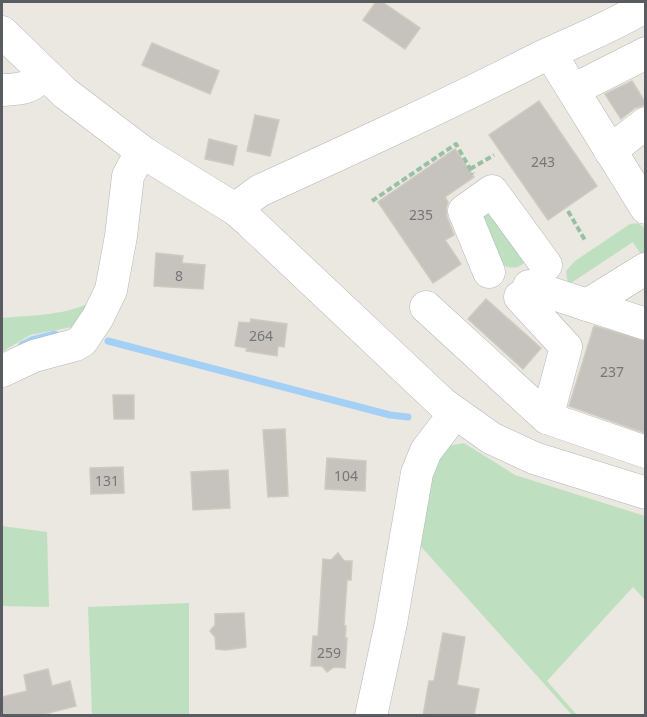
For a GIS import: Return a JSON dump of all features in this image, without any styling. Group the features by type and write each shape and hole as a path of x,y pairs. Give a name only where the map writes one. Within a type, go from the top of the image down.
{"street":[{"path":"235,209 259,192 443,107 645,6"},
{"path":"2,32 65,93 144,153 235,209 428,390 475,428 517,451 552,465 645,493"},
{"path":"550,53 645,208"},
{"path":"573,90 645,53"},
{"path":"2,90 22,89 34,85 44,74"},
{"path":"610,151 645,123"},
{"path":"2,371 34,356 75,345 82,341 98,317 111,290 121,236 128,176 135,162 144,153"},
{"path":"489,272 464,211 492,192 532,283 566,346 547,418"},
{"path":"586,305 645,269"},
{"path":"532,283 586,305 645,324"},
{"path":"426,307 547,418 645,452"},
{"path":"371,716 391,623 417,473 426,451 455,413"}],"path":[{"path":"372,201 456,144 486,196"},
{"path":"471,169 494,155"},
{"path":"568,212 586,242"}],"green space":[{"path":"491,210 526,260 519,267 512,268 503,265 482,216"},
{"path":"638,223 646,229 645,261 633,242 568,285 566,271 575,261 630,224"},
{"path":"96,299 86,314 72,327 30,335 2,352 2,318 63,312 86,305"},
{"path":"464,443 515,475 645,516 645,600 633,587 547,681 577,715 572,715 416,541 429,468 448,446"},
{"path":"2,526 47,532 49,607 2,606"},
{"path":"189,603 189,715 92,715 88,607"}],"building":[{"path":"376,2 382,2 420,28 405,49 363,20"},
{"path":"152,43 219,71 210,94 142,65"},
{"path":"632,81 645,105 635,108 621,119 605,94"},
{"path":"539,101 597,186 548,220 489,135"},
{"path":"255,115 279,120 270,156 247,151"},
{"path":"209,139 237,146 233,165 205,159"},
{"path":"455,149 474,177 445,197 448,202 447,217 454,235 445,240 461,264 433,283 378,202"},
{"path":"156,253 183,256 182,263 205,265 203,289 154,286"},
{"path":"486,299 541,348 523,369 468,319"},
{"path":"251,319 287,324 284,347 278,346 277,356 246,351 247,348 235,346 239,322 250,323"},
{"path":"594,326 645,341 645,433 569,406"},
{"path":"113,395 134,395 134,419 114,419"},
{"path":"285,429 288,496 268,497 263,430"},
{"path":"327,458 366,461 365,491 325,489"},
{"path":"123,467 124,493 91,494 90,468"},
{"path":"228,470 230,508 193,510 191,472"},
{"path":"338,553 344,561 352,561 351,580 347,580 344,626 346,626 345,638 347,638 345,668 334,667 327,672 322,666 311,666 313,636 318,636 323,559 331,560"},
{"path":"244,613 246,647 216,649 215,637 210,631 215,625 215,614"},
{"path":"443,633 465,637 457,685 479,689 474,716 423,716 429,681 434,681"},
{"path":"48,669 52,686 70,681 76,706 37,716 2,716 2,697 27,691 24,675"}],"waterway":[{"path":"22,345 55,334"},
{"path":"108,341 390,415 408,417"}]}
